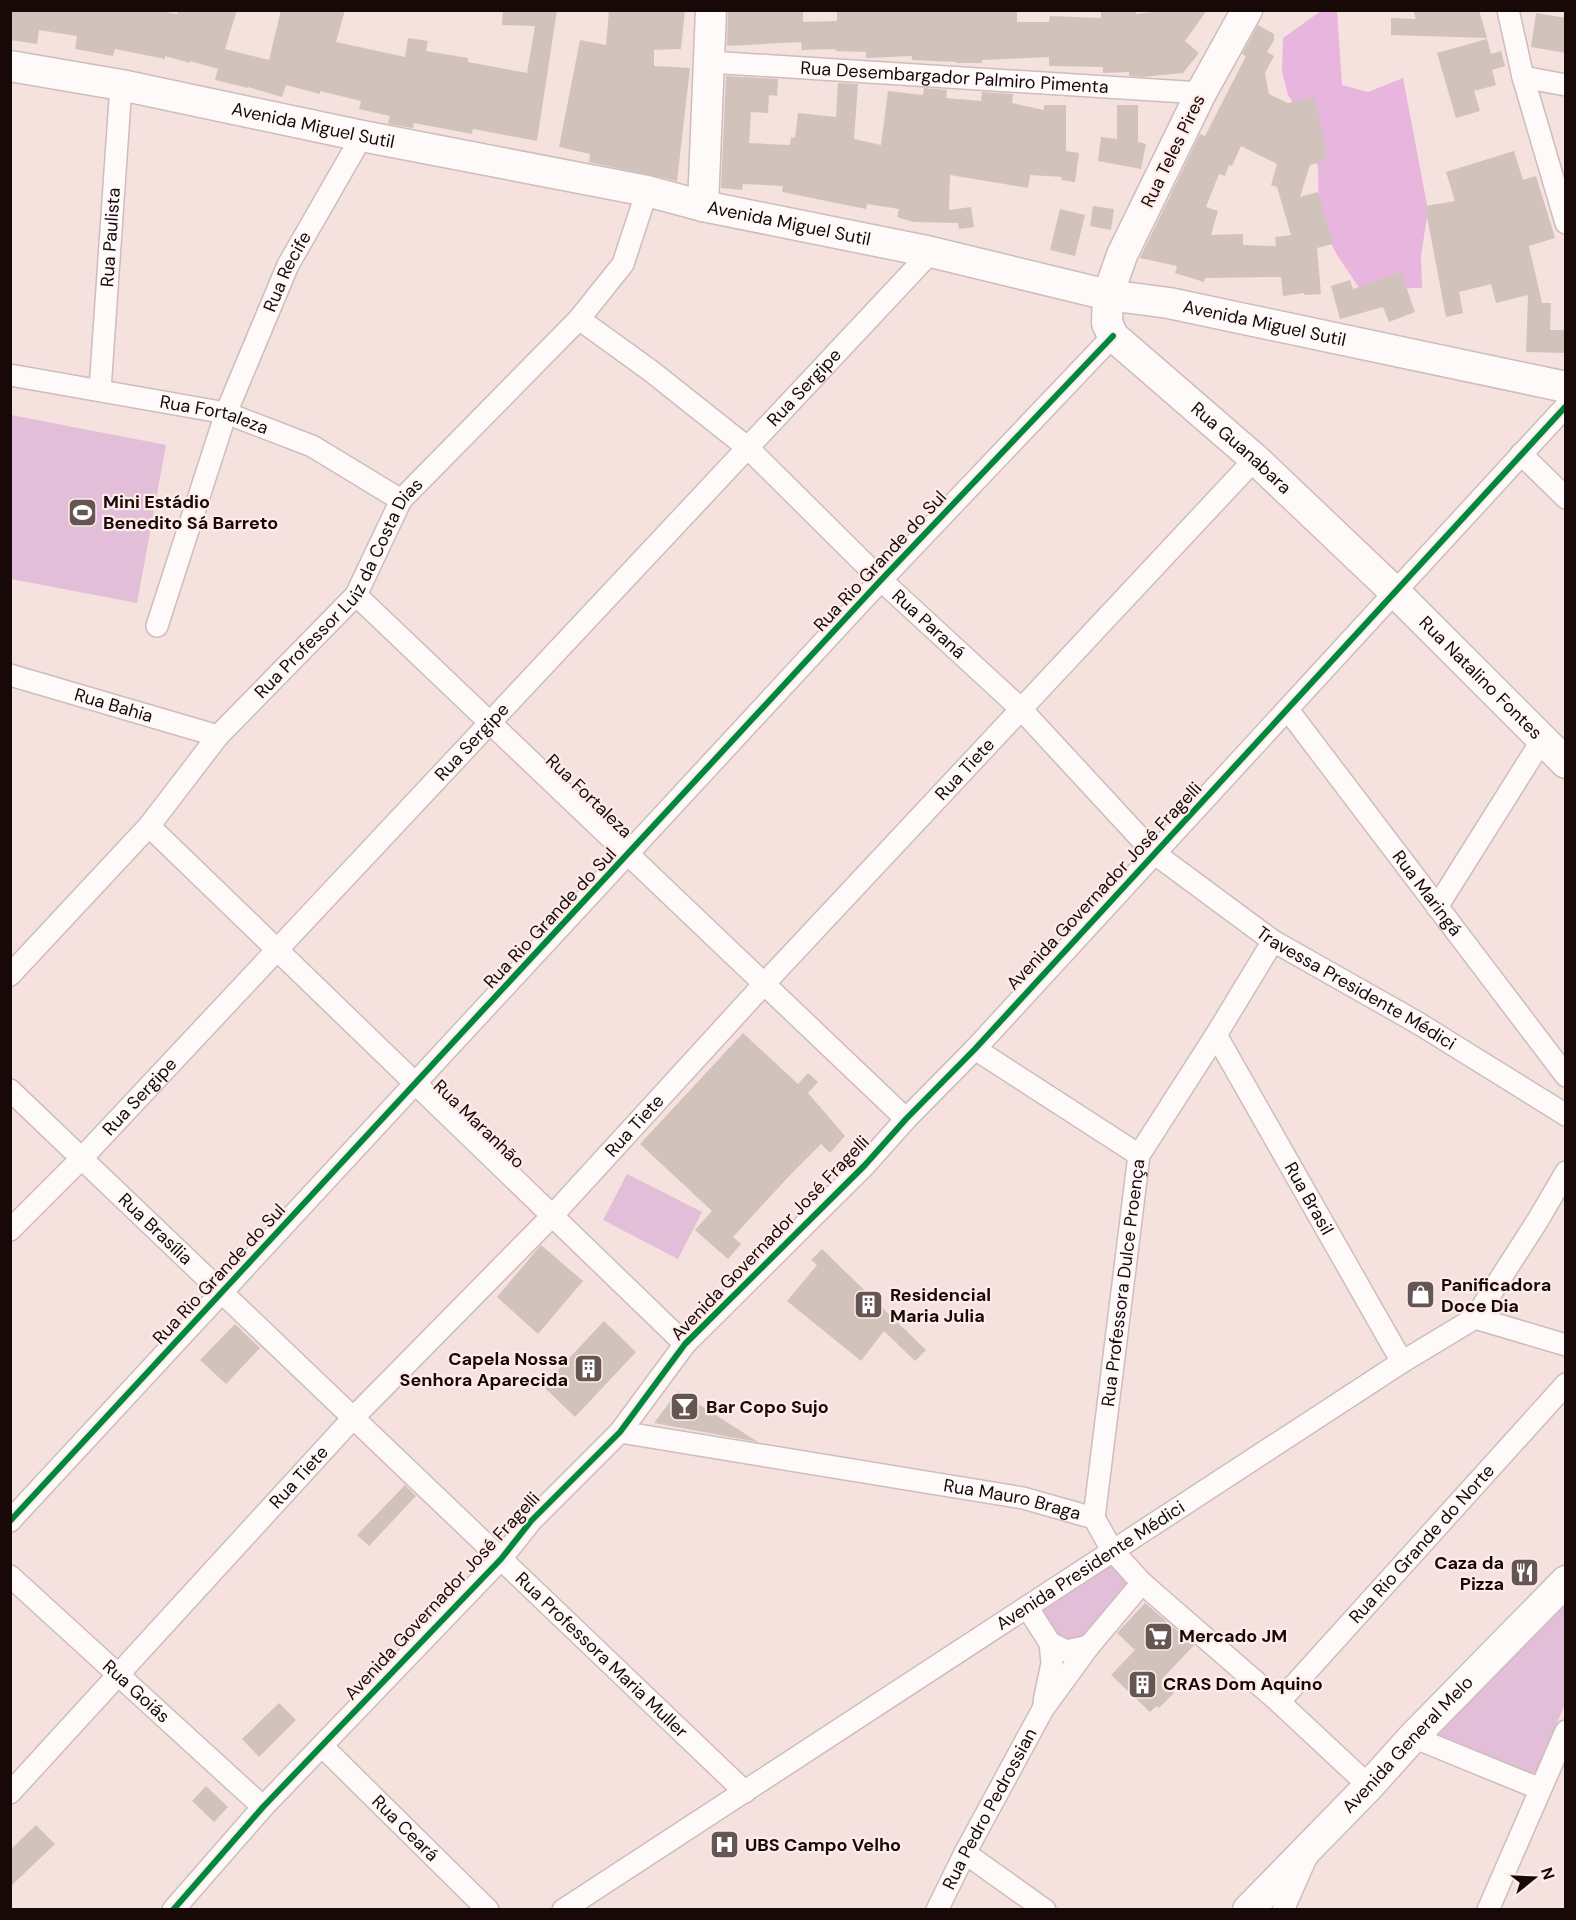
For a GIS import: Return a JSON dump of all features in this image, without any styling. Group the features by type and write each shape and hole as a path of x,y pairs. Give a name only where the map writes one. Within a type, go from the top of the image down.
{"main road":[{"path":"703,206 711,10"},
{"name":"Rua Teles Pires","path":"1109,318 1122,255 1201,93 1247,10"},
{"name":"Avenida Miguel Sutil","path":"10,66 121,85 362,136 647,191 703,206 931,252 1063,284 1109,318 1169,303 1566,387"},
{"name":"Rua Guanabara","path":"1109,318 1395,592"},
{"name":"Rua Natalino Fontes","path":"1395,592 1566,764"},
{"name":"Avenida General Melo","path":"1248,1910 1566,1581"}],"street":[{"path":"1508,10 1523,77 1566,223"},
{"name":"Rua Desembargador Palmiro Pimenta","path":"708,62 1201,93"},
{"path":"1523,77 1566,85"},
{"name":"Rua Paulista","path":"100,390 121,85"},
{"name":"Rua Recife","path":"157,626 226,413 288,265 362,136"},
{"name":"Rua Professor Luiz da Costa Dias","path":"10,975 149,826 218,736 356,595 401,500 579,319 623,264 647,191"},
{"name":"Rua Sergipe","path":"10,1230 82,1158 931,252"},
{"name":"Rua Rio Grande do Sul","path":"10,1521 629,855 881,580 1109,318"},
{"name":"Rua Paraná","path":"579,319 651,371 748,448 881,580 1021,709 1154,853"},
{"name":"Rua Fortaleza","path":"10,375 226,413 312,446 401,500"},
{"name":"Avenida Governador José Fragelli","path":"173,1910 262,1808 501,1559 531,1521 620,1432 685,1344 865,1165 906,1119 975,1049 1566,406"},
{"path":"1521,454 1566,498"},
{"name":"Rua Tiete","path":"10,1792 353,1418 552,1216 764,984 1255,459"},
{"name":"Rua Fortaleza","path":"356,595 906,1119"},
{"name":"Rua Bahia","path":"14,680 218,736"},
{"name":"Rua Maringá","path":"1288,710 1566,1076"},
{"path":"1437,907 1542,740"},
{"name":"Rua Maranhão","path":"149,826 685,1344"},
{"name":"Travessa Presidente Médici","path":"1154,853 1273,941 1418,1023 1566,1116"},
{"name":"Rua Professora Dulce Proença","path":"1095,1518 1139,1155 1273,941"},
{"name":"Rua Brasil","path":"1216,1035 1402,1362"},
{"path":"975,1049 1139,1155"},
{"name":"Rua Brasília","path":"10,1090 353,1418"},
{"name":"Avenida Presidente Médici","path":"563,1910 1402,1362 1475,1318 1566,1172"},
{"path":"1475,1318 1566,1345"},
{"name":"Rua Rio Grande do Norte","path":"1279,1702 1566,1384"},
{"name":"Rua Professora Maria Muller","path":"353,1418 745,1792"},
{"name":"Rua Mauro Braga","path":"620,1432 1023,1498 1095,1518 1112,1551 1142,1582 1279,1702 1369,1786"},
{"name":"Rua Goiás","path":"10,1576 262,1808"},
{"name":"Rua Pedro Pedrossian","path":"937,1910 965,1853 1043,1709 1089,1646 1142,1582"},
{"path":"1027,1607 1050,1643 1066,1651 1089,1646"},
{"name":"Rua Pedro Pedrossian","path":"1043,1709 1052,1663 1050,1643"},
{"path":"1488,1910 1566,1731"},
{"path":"1413,1737 1540,1790"},
{"name":"Rua Ceará","path":"322,1746 488,1910"},
{"path":"1283,1910 1314,1842"},
{"path":"965,1853 1045,1910"}],"shaded area":[{"path":"1321,11 1337,11 1342,85 1368,92 1403,78 1428,210 1421,256 1422,288 1360,289 1337,255 1319,219 1318,170 1313,132 1288,95 1282,71 1283,38"},
{"name":"Mini Estádio Benedito Sá Barreto","path":"11,415 166,445 137,603 11,579"},
{"path":"627,1174 702,1212 678,1259 603,1220"},
{"path":"1119,1563 1131,1578 1129,1588 1053,1685 1062,1639 1038,1608 1109,1564"},
{"path":"1565,1594 1565,1704 1536,1772 1524,1776 1431,1734"}],"building":[{"path":"10,10 156,10 177,14 178,10 237,10 225,49 269,60 281,10 345,10 336,42 405,57 408,38 428,41 426,51 468,58 468,62 527,73 535,26 502,25 503,10 557,10 537,141 473,129 472,134 414,123 413,128 388,124 390,116 359,109 361,101 286,85 282,97 215,80 218,69 190,61 190,63 165,56 165,59 115,49 113,56 75,49 77,36 39,30 37,44 10,40"},
{"path":"609,10 685,10 681,49 654,50 654,66 690,68 677,181 589,162 590,154 559,147 580,40 606,45"},
{"path":"728,10 803,10 803,22 837,21 837,11 1017,11 1017,22 1049,22 1050,16 1101,18 1101,10 1135,10 1136,14 1171,10 1207,10 1185,41 1199,53 1183,73 1143,77 1129,76 1129,72 1103,73 1103,67 1049,66 1049,57 956,63 912,60 912,56 866,58 866,52 835,51 836,49 802,50 801,42 727,46"},
{"path":"1413,10 1479,10 1487,38 1391,35 1391,18 1416,19"},
{"path":"1536,13 1566,18 1566,53 1531,47"},
{"path":"1258,25 1274,34 1274,40 1267,52 1274,56 1265,73 1269,94 1288,103 1314,97 1327,153 1322,162 1310,165 1300,197 1318,192 1333,244 1317,248 1321,294 1304,295 1304,293 1283,296 1281,277 1205,278 1204,282 1175,273 1177,266 1140,258 1200,134 1205,136 1246,56 1242,54","holes":["1241,146 1277,164 1271,185 1277,187 1291,235 1275,237 1276,246 1243,245 1243,234 1211,235 1218,211 1206,207 1219,174 1225,176"]},
{"path":"1487,39 1491,54 1501,51 1505,66 1492,70 1496,85 1474,91 1480,111 1456,118 1437,53"},
{"path":"726,76 778,79 777,96 769,95 768,113 751,112 749,143 790,145 791,137 795,138 798,113 836,117 838,83 858,84 854,139 881,145 888,91 923,95 924,88 947,90 946,98 981,101 982,92 1013,94 1012,103 1044,110 1044,105 1066,105 1066,151 1079,153 1075,182 1061,180 1062,177 1030,175 1028,188 950,175 949,210 971,207 974,227 959,229 958,223 913,222 897,217 899,209 867,204 866,209 782,192 783,186 743,184 742,190 721,188"},
{"path":"1117,105 1138,105 1138,142 1146,144 1141,169 1098,161 1101,137 1117,139"},
{"path":"1514,151 1523,180 1536,176 1555,238 1529,246 1542,303 1551,303 1550,330 1566,330 1566,353 1526,352 1528,295 1496,303 1491,284 1459,292 1463,313 1446,317 1425,206 1455,201 1446,172"},
{"path":"1093,206 1114,209 1111,230 1090,226"},
{"path":"1060,209 1085,215 1075,256 1050,250"},
{"path":"1401,272 1415,312 1389,322 1383,307 1340,319 1331,286 1350,280 1353,289"},
{"path":"743,1033 798,1084 808,1073 818,1082 808,1093 845,1136 830,1153 821,1144 792,1173 733,1237 741,1244 728,1259 695,1230 712,1211 640,1144"},
{"path":"541,1245 583,1281 538,1334 497,1297"},
{"path":"822,1249 926,1350 915,1361 884,1331 861,1361 787,1301 817,1265 811,1260"},
{"name":"Capela Nossa Senhora Aparecida","path":"604,1321 636,1352 575,1417 543,1386"},
{"path":"235,1324 260,1348 226,1384 200,1360"},
{"name":"Bar Copo Sujo","path":"678,1391 758,1442 654,1423"},
{"path":"405,1485 416,1496 369,1546 357,1535"},
{"path":"1145,1603 1194,1645 1161,1680 1174,1693 1159,1708 1157,1706 1150,1712 1111,1675 1135,1650 1117,1633"},
{"path":"279,1703 296,1720 259,1757 242,1739"},
{"path":"206,1786 228,1807 214,1822 192,1801"},
{"path":"36,1825 55,1844 10,1887 10,1850"}],"cycle path":[{"path":"10,1521 881,580 1113,336"},
{"path":"173,1910 263,1807 501,1559 531,1521 620,1432 685,1344 865,1165 906,1119 975,1049 1566,406"}],"place":[{"name":"Mini Estádio Benedito Sá Barreto","path":"82,512"},
{"name":"Panificadora Doce Dia","path":"1420,1295"},
{"name":"Residencial Maria Julia","path":"869,1305"},
{"name":"Capela Nossa Senhora Aparecida","path":"589,1369"},
{"name":"Bar Copo Sujo","path":"685,1407"},
{"name":"Caza da Pizza","path":"1525,1573"},
{"name":"Mercado JM","path":"1158,1636"},
{"name":"CRAS Dom Aquino","path":"1142,1684"},
{"name":"UBS Campo Velho","path":"724,1845"}]}
